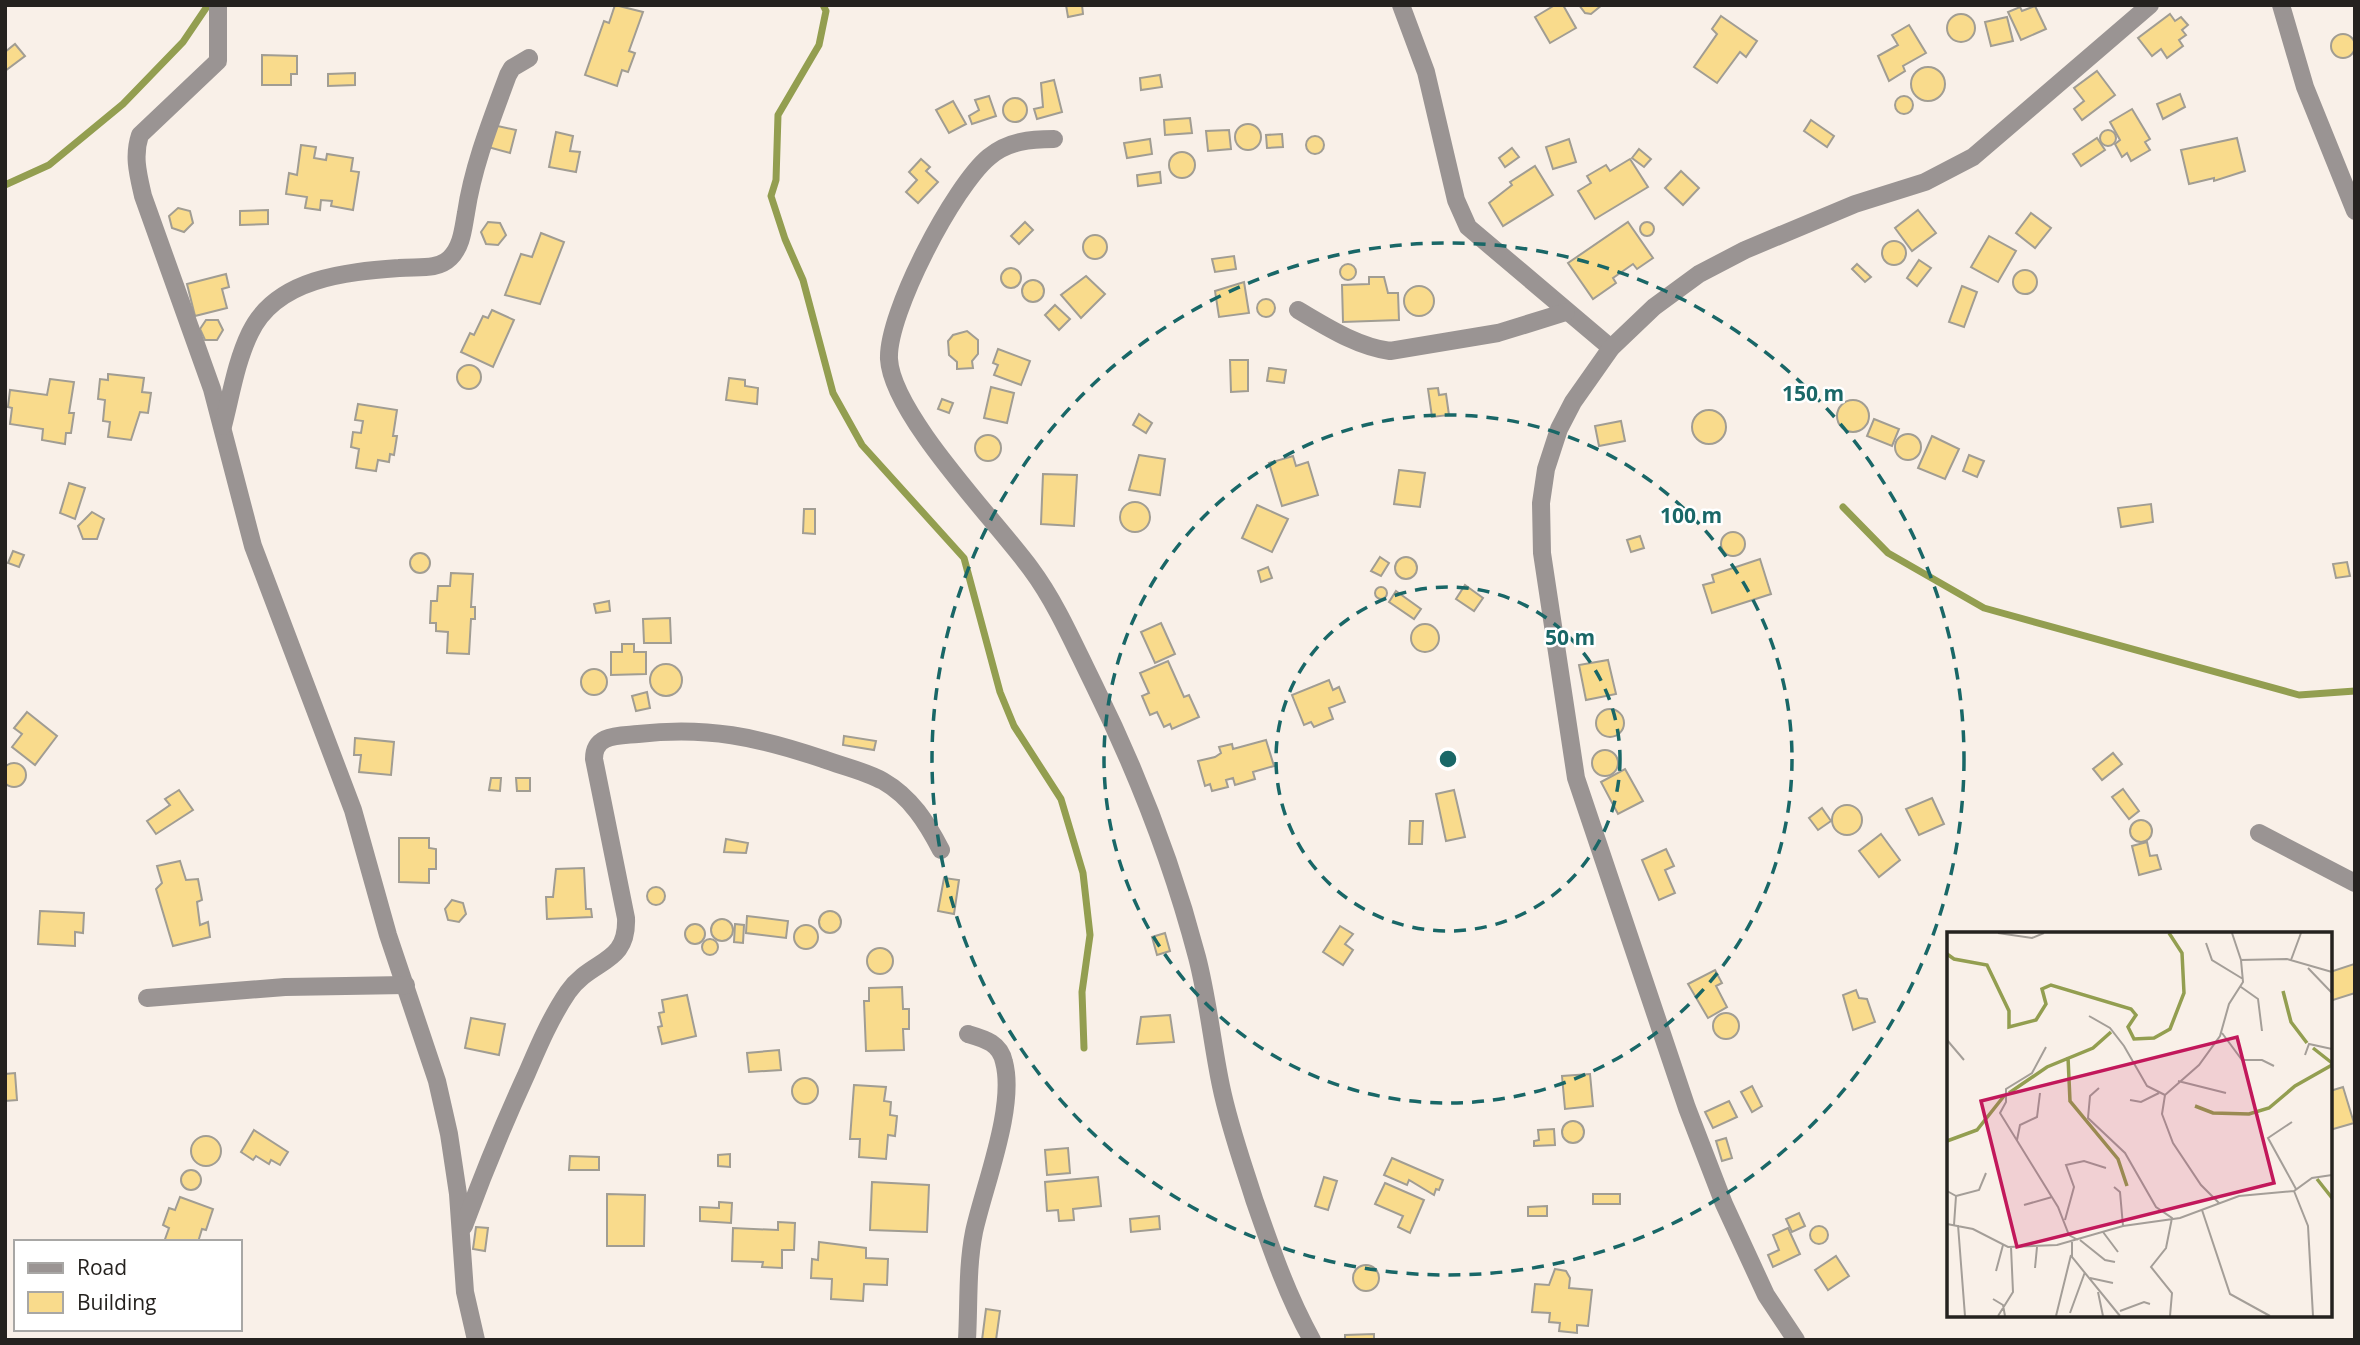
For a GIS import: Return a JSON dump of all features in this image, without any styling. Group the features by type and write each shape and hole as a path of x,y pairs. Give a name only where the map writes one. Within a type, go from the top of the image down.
{"street":[{"path":"218,5 218,61 140,135 136,148 143,195 212,389 253,545 353,810 437,1082 449,1134 465,1292 476,1340"},
{"path":"1401,5 1426,72 1456,200 1468,227 1611,348"},
{"path":"1796,1340 1766,1295 1746,1255 1687,1108 1576,779 1542,553 1541,503 1546,469 1559,429 1573,402 1611,348 1654,307 1699,274 1745,250 1855,204 1925,182 1973,157 2150,5"},
{"path":"2281,5 2305,87 2355,211"},
{"path":"222,429 239,362 251,330 287,294 312,281 346,273 425,267 442,264 451,257 463,233 471,181 508,75 512,68 529,58"},
{"path":"1054,139 1022,141 1007,146 988,158 961,191 923,256 899,314 891,340 889,360 907,408 941,456 1033,571 1063,623 1132,763 1150,808 1197,957 1231,1131 1289,1298 1312,1340"},
{"path":"1298,310 1346,338 1390,351 1499,334 1566,312"},
{"path":"461,1233 494,1145 548,1026 570,990 584,974 615,955 625,942 626,918 594,759 594,748 599,741 608,737 667,730 716,731 764,739 883,781 901,794 923,817 941,850"},
{"path":"2259,833 2355,883"},
{"path":"147,998 285,986 406,985"},
{"path":"967,1340 974,1233 1002,1119 1005,1086 1005,1064 1000,1051 989,1041 968,1034"}],"building":[{"path":"615,5 643,12 629,51 635,53 628,72 622,70 617,86 585,75 604,21 609,23"},
{"path":"1066,5 1082,5 1083,14 1068,17"},
{"path":"1555,5 1563,5 1576,28 1550,43 1535,17"},
{"path":"1579,5 1602,5 1591,14 1585,13"},
{"path":"2035,6 2046,29 2021,40 2008,12 2020,7 2022,11"},
{"path":"1961,14 1971,18 1975,28 1971,38 1961,42 1951,38 1947,28 1951,18"},
{"path":"2170,14 2175,21 2181,17 2188,25 2182,30 2186,35 2179,40 2183,46 2167,58 2161,49 2152,56 2138,38"},
{"path":"1721,16 1757,41 1746,57 1740,52 1717,83 1694,67 1717,34 1712,29"},
{"path":"2007,17 2013,41 1991,46 1985,22"},
{"path":"1909,25 1926,53 1903,66 1905,71 1889,81 1878,56 1898,45 1892,35"},
{"path":"2343,34 2351,38 2355,46 2351,54 2343,58 2335,54 2331,46 2335,38"},
{"path":"15,44 25,56 5,71 5,52"},
{"path":"262,55 297,56 297,74 291,74 291,85 262,85"},
{"path":"1928,67 1940,72 1945,84 1940,96 1928,101 1916,96 1911,84 1916,72"},
{"path":"2097,71 2115,95 2082,120 2074,109 2084,101 2074,88"},
{"path":"355,73 355,85 328,86 328,74"},
{"path":"1160,75 1162,87 1141,90 1140,78"},
{"path":"1054,80 1062,112 1037,119 1034,109 1043,107 1041,83"},
{"path":"2180,94 2185,107 2163,119 2157,104"},
{"path":"989,96 996,116 972,124 969,116 979,110 975,100"},
{"path":"1900,96 1908,96 1913,105 1911,112 1900,114 1895,109 1895,101"},
{"path":"1015,98 1023,102 1027,110 1023,118 1015,122 1007,118 1003,110 1007,102"},
{"path":"953,101 966,124 949,133 936,110"},
{"path":"2132,109 2150,139 2145,142 2150,150 2131,161 2127,153 2122,157 2115,144 2120,140 2110,122"},
{"path":"1190,118 1192,133 1165,135 1164,120"},
{"path":"1811,120 1834,136 1827,147 1804,131"},
{"path":"1248,124 1257,128 1261,137 1257,146 1248,150 1239,146 1235,137 1239,128"},
{"path":"493,125 516,130 510,153 488,147"},
{"path":"1229,130 1231,149 1208,151 1206,131"},
{"path":"2108,130 2114,132 2114,144 2108,146 2102,144 2100,138 2102,132"},
{"path":"556,132 573,136 570,151 580,152 576,172 549,167"},
{"path":"1282,134 1283,147 1267,148 1266,135"},
{"path":"1315,136 1321,139 1324,145 1321,151 1315,154 1309,151 1306,145 1309,139"},
{"path":"2097,138 2105,150 2081,166 2073,154"},
{"path":"2237,138 2245,171 2214,181 2214,178 2189,184 2181,150"},
{"path":"1150,139 1152,154 1127,158 1124,143"},
{"path":"1569,139 1576,162 1553,169 1546,147"},
{"path":"301,145 316,147 314,158 326,160 327,154 353,158 351,171 359,172 353,210 331,206 332,201 321,200 320,210 305,208 307,197 286,194 289,173 297,175"},
{"path":"1512,148 1519,157 1505,167 1499,158"},
{"path":"1639,149 1651,159 1644,167 1632,158"},
{"path":"1182,152 1191,156 1195,165 1191,174 1182,178 1173,174 1169,165 1173,156"},
{"path":"921,159 930,167 926,171 938,182 918,203 906,192 917,180 909,172"},
{"path":"1630,159 1648,187 1595,219 1578,191 1591,183 1587,176 1606,165 1610,171"},
{"path":"1535,166 1553,195 1503,226 1489,203 1512,185 1510,182"},
{"path":"1681,171 1699,188 1683,205 1665,188"},
{"path":"1160,172 1161,183 1138,186 1137,175"},
{"path":"178,208 190,211 193,223 184,232 172,228 169,216"},
{"path":"268,210 268,224 240,225 240,211"},
{"path":"1918,210 1936,233 1912,251 1895,228"},
{"path":"2031,213 2051,228 2035,248 2016,233"},
{"path":"488,222 500,223 506,235 498,245 486,244 481,232"},
{"path":"1025,222 1033,230 1019,244 1011,236"},
{"path":"1628,222 1653,258 1637,269 1633,264 1613,278 1616,283 1593,299 1568,263"},
{"path":"1644,222 1650,222 1654,229 1650,236 1644,236 1640,232 1640,226"},
{"path":"541,233 564,242 540,304 505,295 521,254 532,257"},
{"path":"1095,235 1106,242 1107,247 1100,258 1095,259 1084,252 1083,247 1090,236"},
{"path":"1989,236 2016,251 1998,282 1971,267"},
{"path":"1894,241 1902,245 1906,253 1902,261 1894,265 1886,261 1882,253 1886,245"},
{"path":"1234,256 1236,269 1215,272 1212,259"},
{"path":"1919,260 1931,268 1917,286 1907,278"},
{"path":"1345,264 1351,264 1356,272 1354,278 1345,280 1340,275 1340,269"},
{"path":"1857,264 1871,277 1865,282 1852,269"},
{"path":"1007,268 1015,268 1021,278 1015,288 1007,288 1001,282 1001,274"},
{"path":"2025,270 2033,274 2037,282 2033,290 2025,294 2017,290 2013,282 2017,274"},
{"path":"226,274 229,287 222,289 227,308 195,316 187,284"},
{"path":"1086,276 1105,294 1081,318 1061,295"},
{"path":"1369,277 1384,277 1388,293 1398,293 1399,320 1343,322 1342,285 1369,284"},
{"path":"1033,280 1041,283 1044,291 1041,299 1033,302 1025,299 1022,291 1025,283"},
{"path":"1244,282 1249,313 1219,317 1215,291"},
{"path":"1419,286 1430,290 1434,301 1430,312 1419,316 1408,312 1404,301 1408,290"},
{"path":"1962,286 1977,292 1964,327 1949,322"},
{"path":"1266,299 1272,302 1275,308 1272,314 1266,317 1260,314 1257,308 1260,302"},
{"path":"1055,305 1070,319 1059,330 1045,315"},
{"path":"492,310 514,320 493,367 461,352 470,333 474,335 483,316 488,318"},
{"path":"206,320 218,320 223,330 217,340 205,340 200,329"},
{"path":"967,331 978,340 978,354 972,361 973,368 957,369 957,362 949,355 948,341 953,335"},
{"path":"998,349 1030,361 1021,385 994,375 998,365 993,363"},
{"path":"1230,360 1248,360 1248,391 1231,392"},
{"path":"469,365 478,368 481,377 478,386 469,389 460,386 457,377 460,368"},
{"path":"1269,368 1286,370 1284,383 1267,381"},
{"path":"108,374 144,378 142,392 151,393 148,413 140,412 131,440 108,437 110,422 103,421 105,400 98,399 100,379 108,380"},
{"path":"729,378 745,380 745,386 758,388 757,404 726,400"},
{"path":"50,379 74,382 69,413 74,413 71,433 66,433 65,444 42,440 43,429 10,424 10,390 47,395"},
{"path":"991,387 1014,393 1007,423 984,418"},
{"path":"1438,388 1439,395 1446,394 1449,415 1432,417 1428,389"},
{"path":"942,399 953,403 949,413 938,409"},
{"path":"1853,400 1864,405 1869,416 1864,427 1853,432 1842,427 1837,416 1842,405"},
{"path":"358,404 397,410 393,436 397,436 394,455 390,454 389,462 378,460 376,471 356,468 359,449 351,447 353,432 361,433 363,421 355,420"},
{"path":"1709,410 1721,415 1726,427 1721,439 1709,444 1697,439 1692,427 1697,415"},
{"path":"1139,414 1152,423 1146,433 1133,425"},
{"path":"1874,419 1899,429 1892,446 1867,436"},
{"path":"1621,421 1625,441 1599,446 1595,426"},
{"path":"1908,434 1917,438 1921,447 1917,456 1908,460 1899,456 1895,447 1899,438"},
{"path":"988,435 997,439 1001,448 997,457 988,461 979,457 975,448 979,439"},
{"path":"1932,436 1959,449 1945,479 1918,468"},
{"path":"1139,455 1165,459 1160,495 1129,490"},
{"path":"1969,455 1984,461 1977,477 1963,471"},
{"path":"1293,456 1296,466 1308,462 1318,495 1282,506 1269,463"},
{"path":"1399,470 1425,473 1420,507 1394,504"},
{"path":"1043,474 1077,475 1074,526 1041,524"},
{"path":"69,483 85,488 75,519 60,513"},
{"path":"1135,502 1146,506 1150,517 1146,528 1135,532 1124,528 1120,517 1124,506"},
{"path":"2151,504 2153,522 2121,527 2118,508"},
{"path":"1257,505 1288,519 1272,552 1242,538"},
{"path":"804,509 815,509 815,534 803,533"},
{"path":"92,512 104,519 97,539 83,539 78,526"},
{"path":"1733,532 1742,535 1745,544 1742,553 1733,556 1724,553 1721,544 1724,535"},
{"path":"1640,536 1644,548 1631,552 1627,540"},
{"path":"13,551 24,555 19,567 8,563"},
{"path":"420,553 427,556 430,563 427,570 420,573 413,570 410,563 413,556"},
{"path":"1380,557 1389,563 1381,576 1371,571"},
{"path":"1406,557 1414,560 1417,568 1414,576 1406,579 1398,576 1395,568 1398,560"},
{"path":"1760,559 1771,594 1712,613 1703,585 1714,582 1712,575"},
{"path":"2347,562 2350,576 2336,578 2333,564"},
{"path":"1268,567 1272,578 1261,582 1258,571"},
{"path":"451,573 473,574 471,607 475,607 475,619 471,619 469,654 447,653 448,632 436,631 436,623 430,623 431,601 437,601 438,586 450,586"},
{"path":"1465,585 1483,598 1474,611 1456,599"},
{"path":"1381,587 1387,593 1381,599 1375,593"},
{"path":"1396,591 1421,609 1414,619 1389,602"},
{"path":"609,601 610,611 596,613 594,604"},
{"path":"670,618 671,643 644,643 643,619"},
{"path":"1161,623 1175,654 1155,663 1141,632"},
{"path":"1425,624 1435,628 1439,638 1435,648 1425,652 1415,648 1411,638 1415,628"},
{"path":"622,644 634,644 634,652 646,652 646,674 611,675 611,652 622,652"},
{"path":"1608,660 1616,694 1586,700 1579,665"},
{"path":"1168,661 1184,697 1189,695 1199,717 1172,729 1170,724 1164,727 1157,712 1150,715 1142,696 1149,693 1140,673"},
{"path":"666,664 677,669 682,680 677,691 666,696 655,691 650,680 655,669"},
{"path":"594,669 603,673 607,682 603,691 594,695 585,691 581,682 585,673"},
{"path":"1329,680 1333,690 1339,687 1345,702 1329,708 1333,719 1314,727 1311,722 1304,725 1292,695"},
{"path":"647,692 650,708 636,711 632,696"},
{"path":"1610,709 1620,713 1624,723 1620,733 1610,737 1600,733 1596,723 1600,713"},
{"path":"27,712 57,736 35,765 12,747 22,734 14,728"},
{"path":"844,736 876,741 874,750 843,745"},
{"path":"355,738 394,742 391,775 359,772 361,755 354,755"},
{"path":"1266,740 1274,766 1253,772 1255,779 1235,785 1233,778 1226,780 1228,787 1212,791 1210,784 1205,786 1198,761 1221,753 1219,747 1232,744 1233,749"},
{"path":"1605,750 1614,754 1618,763 1614,772 1605,776 1596,772 1592,763 1596,754"},
{"path":"2113,753 2122,764 2102,780 2093,769"},
{"path":"14,763 22,767 26,775 22,783 14,787 6,783 2,775 6,767"},
{"path":"1625,769 1643,801 1618,814 1601,782"},
{"path":"491,778 501,778 500,791 489,790"},
{"path":"516,778 530,778 530,791 517,791"},
{"path":"2123,789 2139,811 2129,819 2112,797"},
{"path":"179,790 193,810 156,834 147,821 170,805 165,799"},
{"path":"1454,790 1465,837 1446,841 1436,794"},
{"path":"1932,798 1944,824 1919,835 1906,809"},
{"path":"1847,805 1858,809 1862,820 1858,831 1847,835 1836,831 1832,820 1836,809"},
{"path":"1822,808 1831,821 1818,830 1809,818"},
{"path":"2141,820 2149,823 2152,831 2149,839 2141,842 2133,839 2130,831 2133,823"},
{"path":"1410,821 1423,821 1422,844 1409,844"},
{"path":"1881,834 1900,860 1879,877 1859,851"},
{"path":"399,838 429,838 429,848 436,849 436,869 429,869 429,883 399,882"},
{"path":"726,839 748,843 746,853 724,852"},
{"path":"2147,842 2150,856 2157,855 2161,869 2139,875 2132,846"},
{"path":"1666,849 1674,866 1665,870 1675,893 1659,900 1642,860"},
{"path":"180,861 186,880 198,879 202,900 197,902 200,925 208,922 210,937 173,946 156,889 162,883 157,866"},
{"path":"584,868 586,909 591,909 592,917 547,919 546,897 553,897 556,869"},
{"path":"944,878 959,880 954,914 938,911"},
{"path":"656,887 662,890 665,896 662,902 656,905 650,902 647,896 650,890"},
{"path":"452,900 463,903 466,914 459,922 448,920 445,909"},
{"path":"40,911 84,913 83,933 75,932 75,946 38,944"},
{"path":"830,911 838,914 841,922 838,930 830,933 822,930 819,922 822,914"},
{"path":"747,916 788,921 786,938 746,933"},
{"path":"722,919 730,922 733,930 730,938 722,941 714,938 711,930 714,922"},
{"path":"695,924 702,927 705,934 702,941 695,944 688,941 685,934 688,927"},
{"path":"735,924 744,925 743,943 734,942"},
{"path":"806,925 817,932 818,937 811,948 806,949 795,942 794,937 801,926"},
{"path":"1340,926 1353,934 1345,944 1353,950 1343,965 1323,952"},
{"path":"1165,933 1170,951 1157,955 1152,937"},
{"path":"707,939 713,939 718,947 716,953 707,955 702,950 702,944"},
{"path":"880,948 889,952 893,961 889,970 880,974 871,970 867,961 871,952"},
{"path":"2354,964 2355,993 2332,1000 2332,971"},
{"path":"1715,970 1722,983 1716,986 1727,1007 1708,1018 1688,984"},
{"path":"902,987 903,1009 909,1009 909,1029 903,1029 904,1050 866,1051 864,1001 869,1001 869,988"},
{"path":"1856,990 1859,998 1867,999 1875,1022 1853,1030 1843,995"},
{"path":"687,995 696,1036 662,1044 658,1027 662,1026 659,1013 664,1012 662,1000"},
{"path":"1726,1013 1735,1017 1739,1026 1735,1035 1726,1039 1717,1035 1713,1026 1717,1017"},
{"path":"1170,1015 1174,1042 1137,1044 1141,1017"},
{"path":"471,1018 505,1024 499,1055 465,1048"},
{"path":"779,1050 781,1070 749,1072 747,1053"},
{"path":"15,1073 17,1100 5,1101 5,1074"},
{"path":"1590,1074 1593,1106 1565,1109 1562,1076"},
{"path":"805,1078 814,1082 818,1091 814,1100 805,1104 796,1100 792,1091 796,1082"},
{"path":"854,1085 886,1087 884,1101 891,1102 890,1115 897,1116 895,1136 888,1135 886,1159 859,1157 860,1139 850,1139"},
{"path":"1752,1086 1762,1106 1752,1112 1741,1092"},
{"path":"2343,1087 2354,1123 2332,1129 2332,1090"},
{"path":"1729,1101 1737,1117 1713,1128 1705,1112"},
{"path":"1573,1121 1583,1128 1584,1132 1577,1142 1573,1143 1563,1136 1562,1132 1569,1122"},
{"path":"1554,1129 1555,1145 1534,1146 1534,1141 1539,1140 1538,1130"},
{"path":"254,1130 288,1152 280,1165 271,1160 269,1164 256,1156 253,1160 241,1152"},
{"path":"206,1136 212,1137 220,1145 220,1157 212,1165 206,1166 200,1165 192,1157 191,1151 192,1145 200,1137"},
{"path":"1726,1138 1732,1158 1722,1161 1716,1141"},
{"path":"1068,1148 1070,1173 1047,1175 1045,1150"},
{"path":"730,1154 730,1167 718,1166 718,1155"},
{"path":"570,1156 599,1157 599,1170 569,1170"},
{"path":"1392,1158 1443,1180 1439,1190 1436,1189 1434,1195 1409,1180 1407,1185 1384,1175"},
{"path":"191,1170 198,1173 201,1180 198,1187 191,1190 184,1187 181,1180 184,1173"},
{"path":"1098,1177 1101,1206 1073,1209 1074,1220 1059,1221 1058,1210 1047,1211 1045,1182"},
{"path":"1324,1177 1337,1181 1328,1210 1315,1206"},
{"path":"872,1182 929,1185 927,1232 870,1230"},
{"path":"1385,1183 1424,1200 1410,1233 1398,1227 1403,1216 1375,1204"},
{"path":"607,1194 645,1195 644,1246 607,1246"},
{"path":"1593,1194 1620,1194 1620,1204 1593,1204"},
{"path":"180,1197 213,1209 206,1230 202,1229 199,1240 165,1240 169,1228 163,1225 169,1208 175,1210"},
{"path":"719,1202 732,1203 731,1223 700,1221 700,1207 719,1208"},
{"path":"1547,1206 1547,1216 1528,1216 1528,1207"},
{"path":"1799,1213 1805,1226 1792,1232 1786,1219"},
{"path":"1159,1216 1160,1229 1131,1232 1130,1219"},
{"path":"778,1222 795,1223 794,1250 782,1250 782,1268 762,1267 763,1262 732,1261 733,1228 778,1230"},
{"path":"1819,1226 1827,1231 1828,1235 1823,1243 1819,1244 1811,1239 1810,1235 1815,1227"},
{"path":"476,1227 488,1228 485,1251 473,1249"},
{"path":"1788,1228 1800,1254 1773,1267 1768,1255 1779,1250 1773,1235"},
{"path":"819,1242 866,1248 866,1258 888,1259 887,1285 864,1284 863,1301 831,1299 832,1279 811,1278 812,1259 818,1260"},
{"path":"1836,1256 1849,1276 1828,1290 1815,1270"},
{"path":"1366,1265 1375,1269 1379,1278 1375,1287 1366,1291 1357,1287 1353,1278 1357,1269"},
{"path":"1555,1269 1566,1271 1570,1278 1569,1288 1592,1290 1588,1326 1577,1325 1577,1333 1559,1331 1560,1323 1549,1322 1550,1313 1532,1312 1535,1284 1549,1285"},
{"path":"986,1309 1000,1311 996,1340 982,1340"},
{"path":"1374,1334 1374,1340 1345,1340 1345,1335"}],"waterway":[{"path":"823,5 826,11 819,45 778,115 776,180 771,196 785,239 803,280 833,393 862,445 964,558 1000,692 1014,726 1061,799 1083,873 1090,935 1082,992 1084,1048"},
{"path":"5,185 49,165 123,104 183,42 206,8"},
{"path":"1843,507 1888,553 1984,608 2299,695 2355,691"}]}
